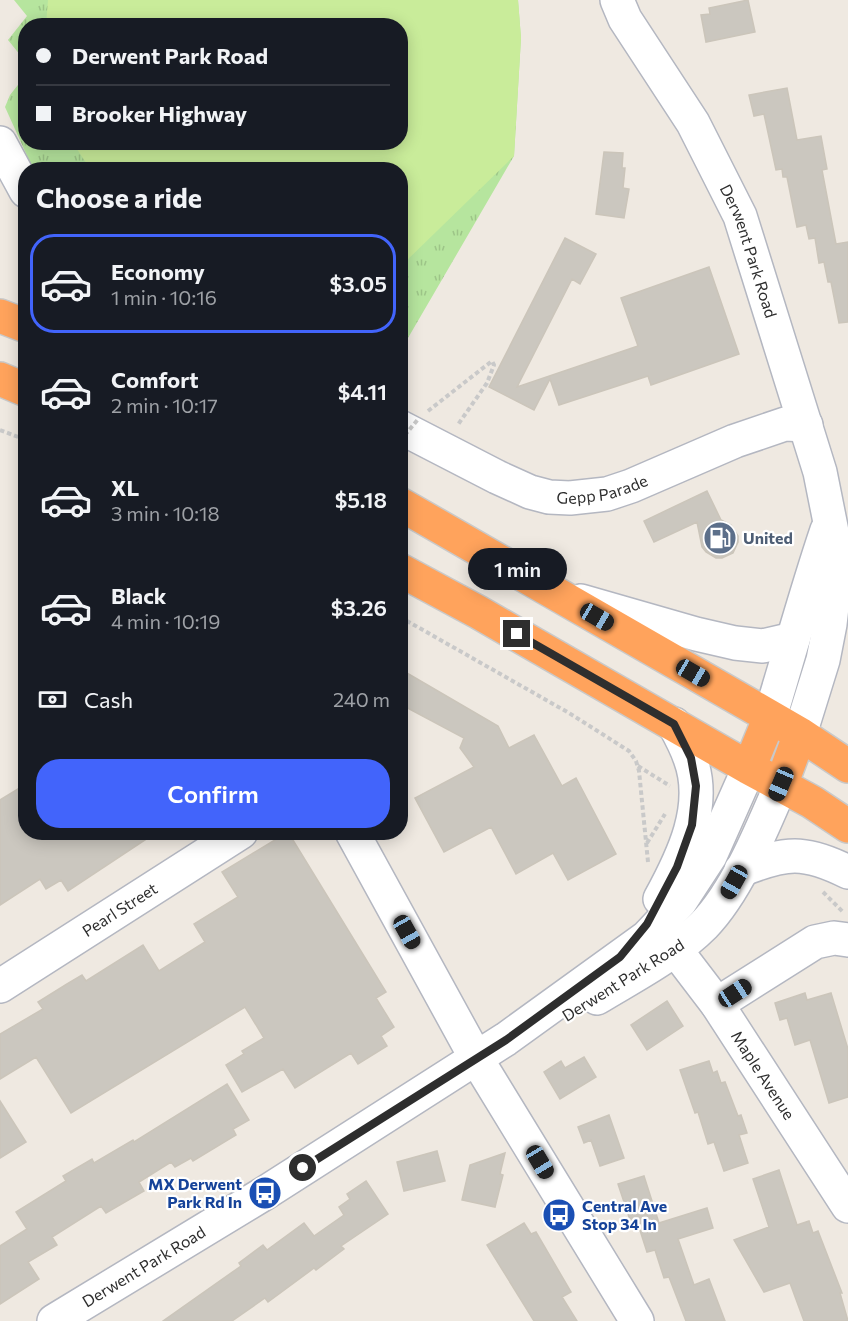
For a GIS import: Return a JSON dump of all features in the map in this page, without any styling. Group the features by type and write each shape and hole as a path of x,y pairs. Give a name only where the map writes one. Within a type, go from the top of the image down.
{"highway":[{"path":"0,316 18,323"},
{"path":"0,379 18,387"},
{"path":"408,509 800,734 848,766"},
{"path":"408,574 781,784 848,826"},
{"name":"Derwent Park Road","path":"749,768 770,717"},
{"name":"Derwent Park Road","path":"781,784 800,734"}],"street":[{"name":"Derwent Park Road","path":"617,0 625,19 693,123 740,216 835,524 835,581 830,624 823,660 800,734"},
{"path":"0,143 18,176"},
{"name":"Gepp Parade","path":"410,423 441,448 530,492 549,497 579,498 607,494 632,486 735,441 785,424 806,425"},
{"name":"Derwent Park Road","path":"770,717 804,596 835,524"},
{"path":"835,524 848,588"},
{"path":"559,595 735,643 763,646 793,639"},
{"path":"620,957 647,924 677,867 692,825 696,800 694,772 691,758 674,724"},
{"name":"Derwent Park Road","path":"54,1321 265,1193 506,1040 647,937 680,902 710,856 749,768"},
{"name":"Derwent Park Road","path":"506,1040 554,1024 675,949 705,924 741,870 781,784"},
{"name":"Pearl Street","path":"0,986 228,840"},
{"path":"356,840 476,1058 637,1321"},
{"path":"741,870 772,858 795,856 815,858 848,872"},
{"path":"717,1004 815,942 834,938 848,940"},
{"name":"Maple Avenue","path":"675,949 717,1004 848,1206"}],"path":[{"path":"410,423 492,361 494,365 487,383 441,448"},
{"path":"0,430 18,437"},
{"path":"408,622 569,713 629,751 638,765 658,780 676,788"},
{"path":"638,765 648,868"}],"green space":[{"path":"14,0 518,0 521,38 514,156 408,338 408,162 30,162 24,150 408,150 408,18 25,18 27,16"},
{"path":"48,0 518,0 521,38 514,156 408,259 408,162 85,162 78,150 408,150 408,18 47,18"},
{"path":"18,27 18,52 8,40"},
{"path":"18,85 18,136 5,107"}],"building":[{"path":"748,0 755,32 706,42 701,15 710,14 709,8"},
{"path":"787,88 797,140 821,136 827,169 822,170 836,244 848,242 848,322 839,323 831,282 828,282 824,262 819,263 815,238 809,239 806,225 797,227 787,177 783,177 782,169 776,170 764,114 754,116 749,95"},
{"path":"604,152 623,153 622,168 625,168 623,188 629,189 624,218 596,214"},
{"path":"565,238 596,254 580,284 572,279 517,387 638,346 621,298 709,267 739,354 651,385 648,376 559,405 550,379 534,410 489,387"},
{"path":"707,491 721,520 731,525 738,536 733,553 716,558 706,552 702,547 697,522 654,542 644,521"},
{"path":"408,674 498,726 509,748 534,735 562,786 576,778 616,854 568,880 553,853 516,874 491,827 444,852 415,798 474,767 460,748 464,738 408,708"},
{"path":"18,789 18,840 145,840 68,891 61,880 46,889 40,879 0,905 0,800"},
{"path":"275,840 293,840 386,992 376,998 394,1027 381,1036 387,1046 358,1064 351,1053 295,1088 283,1069 242,1092 226,1065 244,1054 242,1051 264,1038 245,1007 71,1113 36,1057 0,1079 0,1034 43,1009 38,1002 82,975 86,981 143,945 159,971 205,942 194,924 238,897 222,872"},
{"path":"805,993 807,1000 831,993 848,1049 848,1097 829,1103 810,1040 795,1045 787,1018 780,1020 775,1003"},
{"path":"667,1001 683,1026 647,1050 631,1025"},
{"path":"584,1057 596,1077 560,1099 544,1072 561,1061 565,1068"},
{"path":"709,1061 713,1073 717,1071 721,1083 725,1082 747,1133 739,1135 748,1163 724,1171 714,1142 708,1144 698,1112 695,1113 680,1070"},
{"path":"227,1084 249,1120 233,1129 236,1135 193,1161 191,1158 175,1167 171,1162 139,1182 144,1191 106,1213 101,1206 52,1237 57,1245 28,1262 39,1279 0,1304 0,1246 27,1229 16,1212 66,1181 63,1176 92,1159 94,1163 133,1140 134,1142"},
{"path":"0,1101 26,1142 0,1158"},
{"path":"609,1115 624,1158 600,1166 591,1140 584,1143 578,1127"},
{"path":"437,1151 445,1181 404,1191 397,1162"},
{"path":"505,1153 500,1174 503,1175 495,1207 462,1200 470,1165"},
{"path":"779,1170 797,1225 809,1221 813,1233 818,1231 842,1293 840,1293 848,1321 804,1321 790,1283 764,1292 734,1240 769,1227 753,1179"},
{"path":"644,1176 659,1223 707,1208 713,1228 678,1239 694,1285 709,1279 725,1321 686,1321 669,1277 664,1278 655,1250 647,1252 637,1221 631,1223 618,1184"},
{"path":"366,1181 388,1214 341,1246 344,1249 316,1270 314,1268 268,1302 265,1298 232,1321 163,1321 241,1266 239,1263 263,1245 267,1250 304,1223 314,1236 344,1215 339,1207 350,1199 347,1194"},
{"path":"524,1223 531,1234 536,1232 571,1292 562,1297 577,1321 534,1321 487,1245"}],"place":[{"name":"United","path":"720,538"},
{"name":"MX Derwent Park Rd In","path":"265,1193"},
{"name":"Central Ave Stop 34 In","path":"559,1215"}],"route":[{"path":"303,1168 506,1040 620,957 647,924 677,867 688,840 696,800 696,786 691,758 674,724 517,634"}]}
